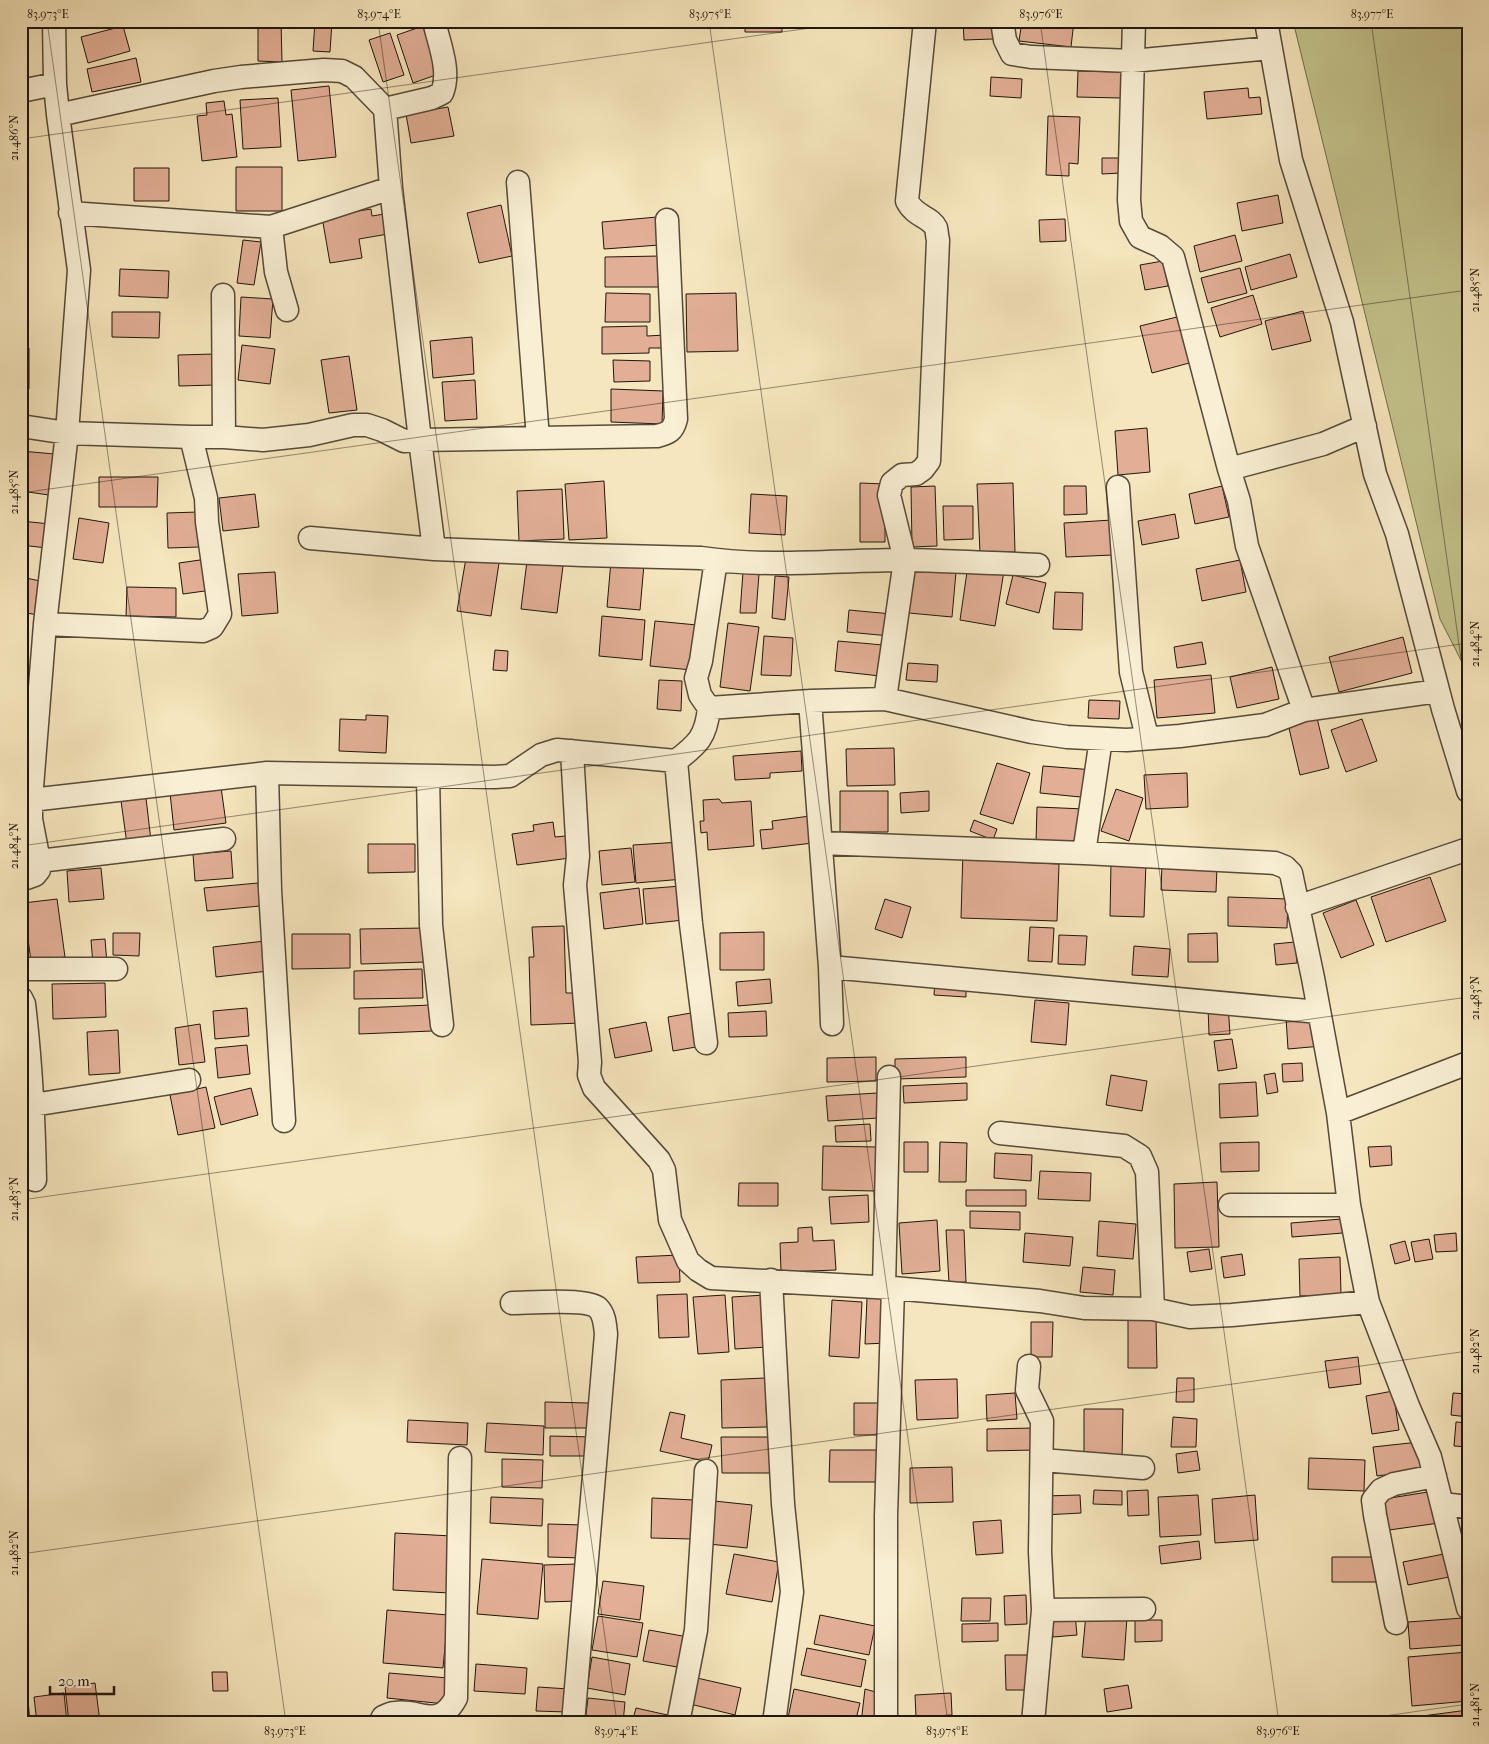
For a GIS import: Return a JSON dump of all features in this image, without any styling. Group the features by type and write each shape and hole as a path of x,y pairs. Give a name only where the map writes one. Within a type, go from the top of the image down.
{"street":[{"path":"21,880 35,875 39,870 31,800 44,624 67,433 78,270 55,84 54,21"},
{"path":"385,109 442,94 446,74 434,21"},
{"path":"884,699 905,560 889,495 892,483 902,475 916,474 929,461 938,240 936,228 911,209 908,201 924,21"},
{"path":"1002,21 1005,40 1012,54 1132,61 1271,48"},
{"path":"1134,21 1128,200 1131,221 1140,237 1160,246 1173,257 1239,501 1247,546 1304,710"},
{"path":"1266,21 1291,160 1342,322 1375,474 1397,534 1438,691 1468,790"},
{"path":"58,114 232,78 324,70 342,71 354,77 385,109 391,188 434,549"},
{"path":"21,91 55,84"},
{"path":"518,182 538,438"},
{"path":"70,213 271,227 391,188"},
{"path":"21,426 67,433 191,438 224,437 263,440 309,435 352,425 367,425 404,441 657,436 667,434 673,429 676,419 666,220"},
{"path":"271,227 276,272 287,310"},
{"path":"223,295 224,437"},
{"path":"1229,469 1323,444 1365,426"},
{"path":"44,624 203,631 212,627 220,614 207,522 206,498 191,438"},
{"path":"1118,487 1131,672 1147,737"},
{"path":"310,538 434,549 701,558 789,564 905,560 1038,565"},
{"path":"31,800 267,773 510,776 542,755 557,750 676,761 695,746 703,736 708,723 709,708 700,694 696,678 701,661 716,560"},
{"path":"709,708 810,701 884,699 1032,732 1067,737 1127,740 1180,736 1265,725 1304,710 1438,691"},
{"path":"810,701 830,967 832,1024"},
{"path":"1084,853 1101,739"},
{"path":"572,751 578,856 575,885 590,1062 589,1075 594,1088 659,1160 664,1170 670,1220 688,1261 698,1270 711,1278 889,1288 1040,1301 1084,1308 1153,1308 1190,1317 1232,1315 1368,1302"},
{"path":"676,761 691,924 706,1043"},
{"path":"267,773 270,890 284,1121"},
{"path":"428,776 431,925 442,1025"},
{"path":"39,861 224,839"},
{"path":"821,843 1084,853 1275,863 1285,867 1291,873 1338,1113 1348,1205 1368,1302 1430,1457 1468,1608"},
{"path":"1297,907 1468,849"},
{"path":"830,967 1319,1012"},
{"path":"21,969 116,969"},
{"path":"21,998 24,1004 30,1053 35,1180"},
{"path":"1338,1113 1468,1062"},
{"path":"886,1723 889,1077"},
{"path":"33,1105 189,1080"},
{"path":"1000,1133 1124,1146 1140,1156 1147,1172 1153,1308"},
{"path":"1230,1205 1348,1205"},
{"path":"771,1280 783,1504 792,1592 774,1723"},
{"path":"512,1303 586,1302 598,1308 604,1319 606,1334 573,1723"},
{"path":"1029,1366 1027,1390 1042,1421 1040,1552 1043,1610 1033,1723"},
{"path":"380,1723 383,1717 395,1712 435,1717 449,1710 456,1698 460,1458"},
{"path":"1042,1460 1143,1468"},
{"path":"678,1723 696,1630 706,1471"},
{"path":"1396,1623 1374,1515 1374,1500 1381,1490 1394,1484 1435,1476"},
{"path":"1442,1504 1468,1507"},
{"path":"1043,1610 1144,1609"}],"shaded area":[{"path":"1293,21 1468,21 1468,674 1440,619"}],"building":[{"path":"258,21 281,21 282,62 258,61"},
{"path":"315,21 332,21 330,52 313,51"},
{"path":"745,21 782,21 782,32 745,32"},
{"path":"963,21 993,21 993,39 964,40"},
{"path":"1022,21 1074,21 1071,47 1019,41"},
{"path":"123,26 130,51 88,63 81,37"},
{"path":"423,26 439,74 413,83 397,35"},
{"path":"390,33 404,75 383,82 369,40"},
{"path":"136,58 141,82 92,92 87,69"},
{"path":"1078,71 1122,72 1121,98 1077,97"},
{"path":"991,77 1022,79 1021,98 990,96"},
{"path":"329,86 336,157 298,161 291,90"},
{"path":"1248,88 1249,98 1260,97 1262,114 1207,119 1204,92"},
{"path":"278,98 281,147 243,149 240,100"},
{"path":"224,101 226,115 232,114 237,157 202,161 197,116 207,115 206,103"},
{"path":"448,107 454,136 411,143 406,114"},
{"path":"1048,116 1080,117 1078,164 1069,163 1069,176 1046,175"},
{"path":"1102,158 1121,158 1121,173 1102,174"},
{"path":"236,167 282,167 282,211 236,211"},
{"path":"134,168 169,168 169,201 134,201"},
{"path":"1278,195 1283,223 1242,231 1237,203"},
{"path":"501,205 512,256 479,263 467,213"},
{"path":"371,209 372,216 384,214 388,234 359,239 362,258 330,263 322,217"},
{"path":"657,217 660,245 604,249 602,222"},
{"path":"1065,219 1066,241 1040,242 1039,220"},
{"path":"1235,235 1242,261 1200,272 1194,246"},
{"path":"243,240 261,242 254,285 237,283"},
{"path":"1290,254 1297,277 1251,290 1245,267"},
{"path":"661,256 661,287 605,287 605,257"},
{"path":"1163,261 1168,286 1145,290 1140,265"},
{"path":"1240,268 1247,293 1208,303 1201,278"},
{"path":"120,269 169,271 168,298 119,296"},
{"path":"606,293 650,294 650,322 605,322"},
{"path":"736,293 738,351 687,352 686,294"},
{"path":"1253,295 1262,324 1220,337 1211,308"},
{"path":"241,297 273,299 270,338 239,336"},
{"path":"1303,311 1311,341 1272,350 1265,321"},
{"path":"112,312 160,312 159,338 112,337"},
{"path":"1181,316 1193,362 1152,373 1140,326"},
{"path":"647,326 647,336 665,335 665,348 649,348 649,353 602,354 602,327"},
{"path":"472,337 474,374 433,378 430,341"},
{"path":"242,345 275,349 270,384 238,380"},
{"path":"21,348 29,348 29,389 21,389"},
{"path":"215,354 215,385 179,386 178,355"},
{"path":"349,356 357,410 329,413 321,360"},
{"path":"613,360 650,361 650,381 614,382"},
{"path":"475,380 477,419 445,421 442,382"},
{"path":"611,389 663,391 662,424 611,422"},
{"path":"1147,428 1150,472 1118,475 1115,431"},
{"path":"21,451 54,454 49,495 21,491"},
{"path":"99,477 158,477 157,507 99,507"},
{"path":"604,481 607,538 569,540 565,484"},
{"path":"860,483 885,484 885,542 860,542"},
{"path":"1013,483 1015,552 980,553 977,484"},
{"path":"935,486 937,546 912,547 911,487"},
{"path":"1064,486 1086,486 1087,514 1064,515"},
{"path":"1222,486 1229,517 1195,524 1189,494"},
{"path":"562,489 564,539 519,541 517,491"},
{"path":"255,494 259,527 223,531 219,498"},
{"path":"751,494 787,496 785,535 749,533"},
{"path":"943,506 973,506 973,539 944,540"},
{"path":"198,512 199,547 168,548 167,513"},
{"path":"1175,514 1179,538 1142,545 1138,521"},
{"path":"79,518 109,523 103,563 73,559"},
{"path":"1112,520 1113,555 1066,557 1064,523"},
{"path":"21,521 50,524 47,548 21,545"},
{"path":"466,558 499,563 491,616 457,611"},
{"path":"207,559 212,590 183,594 179,563"},
{"path":"1240,560 1246,592 1202,601 1196,569"},
{"path":"527,561 563,566 557,613 521,609"},
{"path":"611,561 644,564 640,610 607,607"},
{"path":"968,565 1004,571 995,626 960,620"},
{"path":"913,568 956,572 952,617 909,613"},
{"path":"275,572 278,613 242,616 238,574"},
{"path":"743,572 759,574 756,613 740,613"},
{"path":"1013,575 1046,583 1039,613 1006,604"},
{"path":"775,576 789,577 785,620 772,618"},
{"path":"21,577 45,582 38,615 21,612"},
{"path":"127,587 176,588 176,617 126,616"},
{"path":"1055,592 1083,593 1082,630 1053,629"},
{"path":"849,610 892,614 890,636 847,632"},
{"path":"602,616 645,620 642,660 599,656"},
{"path":"655,621 697,625 692,670 650,666"},
{"path":"728,623 759,627 750,691 720,687"},
{"path":"764,636 793,638 791,676 761,675"},
{"path":"1403,637 1412,673 1339,692 1329,657"},
{"path":"838,641 883,645 880,676 835,671"},
{"path":"1202,642 1206,664 1177,668 1174,647"},
{"path":"495,650 508,651 507,671 493,670"},
{"path":"908,663 938,665 937,682 906,680"},
{"path":"1272,667 1279,699 1237,708 1230,677"},
{"path":"1211,675 1215,713 1157,718 1154,680"},
{"path":"659,680 682,681 681,711 657,709"},
{"path":"21,686 32,687 31,714 21,714"},
{"path":"1089,700 1120,701 1119,719 1088,718"},
{"path":"366,715 388,716 386,753 339,751 340,719 366,720"},
{"path":"1317,718 1329,768 1300,775 1288,724"},
{"path":"1362,719 1377,761 1346,772 1331,730"},
{"path":"21,722 24,722 23,742 21,741"},
{"path":"894,748 895,785 847,786 846,749"},
{"path":"801,751 802,771 770,773 770,778 735,780 733,756"},
{"path":"997,763 1030,773 1013,824 980,814"},
{"path":"1043,766 1094,770 1091,798 1040,793"},
{"path":"1187,773 1188,807 1146,809 1144,775"},
{"path":"221,787 226,823 174,830 170,793"},
{"path":"1116,789 1143,798 1129,841 1101,831"},
{"path":"840,791 888,791 888,832 840,832"},
{"path":"929,791 929,811 901,813 900,793"},
{"path":"146,798 151,841 127,844 121,801"},
{"path":"719,799 722,803 751,801 754,846 708,850 707,832 701,833 700,821 704,821 703,800"},
{"path":"1037,807 1085,809 1084,844 1036,842"},
{"path":"810,816 813,843 762,849 760,830 773,829 772,821"},
{"path":"974,820 997,829 993,840 970,831"},
{"path":"553,822 555,837 566,836 570,858 517,865 512,834 534,831 533,825"},
{"path":"681,842 684,879 636,883 633,845"},
{"path":"368,844 415,844 415,872 368,873"},
{"path":"631,848 635,882 602,885 599,851"},
{"path":"963,850 1017,851 1017,862 1059,864 1057,921 961,918"},
{"path":"231,851 233,878 195,881 193,854"},
{"path":"1111,862 1146,863 1144,917 1110,916"},
{"path":"1162,864 1217,866 1216,892 1161,890"},
{"path":"101,868 104,899 69,902 67,871"},
{"path":"1430,877 1446,921 1386,942 1371,897"},
{"path":"258,883 260,906 207,911 204,888"},
{"path":"681,886 684,920 646,924 643,889"},
{"path":"639,888 643,924 604,929 600,893"},
{"path":"1228,897 1288,899 1287,928 1228,926"},
{"path":"57,899 65,957 31,961 23,903"},
{"path":"885,899 911,907 902,938 875,929"},
{"path":"1356,900 1374,945 1341,958 1323,913"},
{"path":"564,926 566,993 579,993 580,1023 531,1025 529,957 534,957 532,927"},
{"path":"1030,927 1054,928 1052,962 1028,961"},
{"path":"426,928 426,962 361,964 360,929"},
{"path":"764,932 764,970 720,970 720,933"},
{"path":"113,933 140,933 139,956 113,955"},
{"path":"1217,933 1218,962 1188,962 1188,934"},
{"path":"292,934 350,934 350,968 292,969"},
{"path":"1059,935 1087,936 1085,965 1058,964"},
{"path":"105,939 107,964 93,965 91,940"},
{"path":"265,941 268,971 216,977 213,947"},
{"path":"1295,942 1297,963 1276,965 1274,944"},
{"path":"1134,946 1170,949 1168,977 1132,975"},
{"path":"422,969 423,998 354,999 354,971"},
{"path":"770,979 772,1003 738,1006 736,982"},
{"path":"935,980 966,983 966,997 934,995"},
{"path":"105,983 106,1017 53,1019 52,984"},
{"path":"1035,1000 1069,1003 1066,1045 1031,1042"},
{"path":"1228,1004 1230,1034 1209,1035 1208,1005"},
{"path":"431,1005 432,1031 359,1034 359,1008"},
{"path":"247,1008 249,1036 215,1039 213,1011"},
{"path":"766,1011 767,1036 729,1037 728,1013"},
{"path":"691,1013 696,1047 673,1051 668,1017"},
{"path":"1319,1015 1322,1046 1288,1049 1286,1018"},
{"path":"646,1022 652,1051 615,1058 609,1029"},
{"path":"200,1024 205,1062 179,1065 175,1028"},
{"path":"118,1030 120,1073 89,1075 87,1032"},
{"path":"1232,1039 1237,1068 1218,1071 1214,1041"},
{"path":"247,1045 250,1074 218,1078 215,1048"},
{"path":"876,1057 876,1081 827,1082 827,1058"},
{"path":"966,1057 966,1077 895,1079 895,1059"},
{"path":"1302,1063 1303,1081 1283,1082 1282,1064"},
{"path":"1275,1073 1278,1092 1267,1094 1264,1075"},
{"path":"1111,1075 1147,1081 1142,1111 1106,1105"},
{"path":"1256,1082 1258,1116 1220,1118 1219,1084"},
{"path":"967,1083 967,1100 904,1103 903,1086"},
{"path":"206,1087 215,1128 178,1135 170,1095"},
{"path":"251,1088 258,1115 221,1125 214,1097"},
{"path":"878,1093 879,1118 828,1121 826,1096"},
{"path":"870,1124 871,1141 836,1142 835,1126"},
{"path":"904,1142 928,1142 928,1172 904,1172"},
{"path":"940,1142 967,1143 966,1182 939,1182"},
{"path":"1259,1142 1259,1171 1221,1172 1220,1143"},
{"path":"823,1146 877,1147 876,1191 822,1190"},
{"path":"1391,1146 1392,1165 1370,1167 1368,1147"},
{"path":"995,1153 1032,1155 1031,1181 994,1178"},
{"path":"1040,1171 1091,1173 1090,1201 1038,1199"},
{"path":"1217,1182 1219,1247 1175,1248 1174,1184"},
{"path":"739,1183 778,1183 778,1206 738,1206"},
{"path":"966,1190 1026,1190 1026,1206 966,1206"},
{"path":"868,1195 869,1222 831,1224 829,1197"},
{"path":"970,1211 1020,1212 1020,1230 970,1228"},
{"path":"1342,1219 1343,1233 1292,1237 1291,1223"},
{"path":"937,1220 940,1271 902,1274 899,1223"},
{"path":"1099,1221 1136,1224 1133,1259 1097,1256"},
{"path":"812,1227 813,1241 834,1240 836,1270 781,1272 780,1243 798,1242 798,1228"},
{"path":"946,1230 964,1230 966,1282 949,1283"},
{"path":"1025,1233 1073,1237 1070,1266 1023,1262"},
{"path":"1456,1233 1457,1251 1436,1252 1434,1235"},
{"path":"1429,1239 1433,1259 1415,1262 1411,1242"},
{"path":"1405,1241 1410,1260 1395,1264 1390,1245"},
{"path":"1209,1249 1212,1269 1190,1272 1187,1252"},
{"path":"1242,1254 1245,1275 1224,1278 1221,1257"},
{"path":"679,1255 680,1282 638,1283 636,1257"},
{"path":"1340,1257 1341,1295 1300,1296 1299,1259"},
{"path":"1083,1267 1115,1270 1113,1295 1080,1292"},
{"path":"687,1294 689,1337 659,1338 657,1295"},
{"path":"725,1295 729,1352 698,1354 693,1297"},
{"path":"765,1295 768,1347 735,1349 732,1297"},
{"path":"889,1296 887,1343 865,1344 867,1298"},
{"path":"832,1300 862,1302 859,1358 829,1356"},
{"path":"1128,1318 1156,1318 1157,1368 1128,1368"},
{"path":"1031,1322 1053,1322 1052,1357 1031,1357"},
{"path":"1358,1357 1361,1384 1329,1388 1325,1361"},
{"path":"765,1378 767,1427 722,1428 721,1380"},
{"path":"1177,1378 1194,1378 1194,1402 1176,1402"},
{"path":"957,1379 958,1418 917,1420 915,1380"},
{"path":"1393,1391 1399,1430 1372,1434 1366,1396"},
{"path":"1015,1393 1017,1419 987,1421 986,1395"},
{"path":"1453,1393 1468,1394 1468,1417 1451,1415"},
{"path":"545,1402 589,1403 589,1428 545,1428"},
{"path":"854,1403 882,1403 881,1435 854,1435"},
{"path":"1084,1409 1123,1409 1122,1459 1084,1459"},
{"path":"670,1412 685,1415 681,1438 712,1445 708,1462 660,1451"},
{"path":"1173,1417 1197,1419 1196,1447 1171,1447"},
{"path":"408,1420 468,1423 467,1445 407,1442"},
{"path":"1456,1422 1468,1423 1468,1447 1454,1446"},
{"path":"487,1423 544,1426 543,1455 485,1452"},
{"path":"1035,1428 1035,1450 987,1451 987,1429"},
{"path":"550,1436 593,1437 593,1456 550,1456"},
{"path":"721,1437 770,1437 770,1473 722,1473"},
{"path":"1419,1442 1422,1470 1377,1476 1373,1447"},
{"path":"830,1450 882,1450 882,1482 829,1482"},
{"path":"1197,1451 1200,1470 1178,1473 1176,1454"},
{"path":"1309,1458 1365,1460 1364,1491 1308,1489"},
{"path":"502,1459 543,1460 542,1488 502,1487"},
{"path":"952,1467 953,1502 910,1503 910,1468"},
{"path":"1094,1490 1122,1491 1122,1505 1093,1504"},
{"path":"1148,1490 1149,1515 1128,1516 1127,1491"},
{"path":"1434,1491 1439,1523 1382,1531 1378,1500"},
{"path":"1080,1495 1081,1513 1044,1515 1044,1496"},
{"path":"1198,1495 1201,1535 1160,1537 1158,1497"},
{"path":"1255,1495 1258,1540 1215,1543 1212,1499"},
{"path":"491,1497 543,1499 542,1526 490,1523"},
{"path":"652,1498 694,1500 692,1539 651,1538"},
{"path":"714,1501 752,1505 747,1548 709,1544"},
{"path":"1001,1520 1003,1553 976,1555 973,1522"},
{"path":"548,1524 584,1525 583,1558 548,1557"},
{"path":"395,1533 452,1536 450,1593 393,1590"},
{"path":"1199,1541 1201,1559 1161,1564 1159,1546"},
{"path":"734,1554 779,1562 772,1602 726,1594"},
{"path":"1444,1554 1449,1577 1408,1585 1403,1562"},
{"path":"1332,1557 1376,1557 1376,1582 1332,1582"},
{"path":"482,1559 543,1564 538,1619 477,1614"},
{"path":"578,1564 579,1601 545,1602 544,1565"},
{"path":"603,1581 644,1586 640,1620 598,1614"},
{"path":"1026,1595 1027,1624 1005,1625 1004,1596"},
{"path":"962,1598 991,1598 990,1621 961,1621"},
{"path":"387,1610 448,1615 443,1668 383,1663"},
{"path":"1075,1614 1077,1635 1053,1637 1051,1616"},
{"path":"1086,1614 1127,1617 1124,1660 1082,1657"},
{"path":"820,1615 875,1626 869,1655 814,1644"},
{"path":"598,1616 643,1623 637,1657 592,1650"},
{"path":"1463,1618 1464,1645 1410,1649 1408,1622"},
{"path":"1135,1620 1162,1620 1162,1641 1135,1642"},
{"path":"998,1623 998,1641 962,1642 962,1624"},
{"path":"649,1630 688,1637 683,1668 643,1661"},
{"path":"807,1648 866,1660 861,1687 801,1675"},
{"path":"1468,1652 1468,1701 1412,1706 1408,1657"},
{"path":"1005,1655 1030,1655 1030,1690 1006,1690"},
{"path":"592,1657 630,1664 625,1695 587,1688"},
{"path":"476,1664 527,1668 525,1694 474,1691"},
{"path":"212,1672 227,1672 228,1691 213,1691"},
{"path":"389,1673 448,1678 445,1704 387,1698"},
{"path":"697,1678 741,1688 735,1715 690,1704"},
{"path":"95,1683 100,1722 69,1723 65,1687"},
{"path":"1128,1685 1132,1708 1107,1712 1104,1689"},
{"path":"538,1687 569,1689 568,1712 536,1711"},
{"path":"794,1689 860,1703 855,1723 809,1723 788,1718"},
{"path":"865,1689 883,1694 880,1723 861,1723"},
{"path":"64,1693 67,1723 37,1723 34,1697"},
{"path":"951,1693 952,1715 916,1717 915,1695"},
{"path":"588,1698 625,1702 623,1723 585,1723"},
{"path":"28,1699 30,1723 21,1723 21,1700"},
{"path":"636,1708 672,1716 671,1723 632,1723"},
{"path":"1468,1710 1468,1723 1416,1723 1415,1717"},
{"path":"253,1716 253,1723 201,1723 201,1717"},
{"path":"1076,1717 1118,1719 1117,1723 1075,1723"}]}
